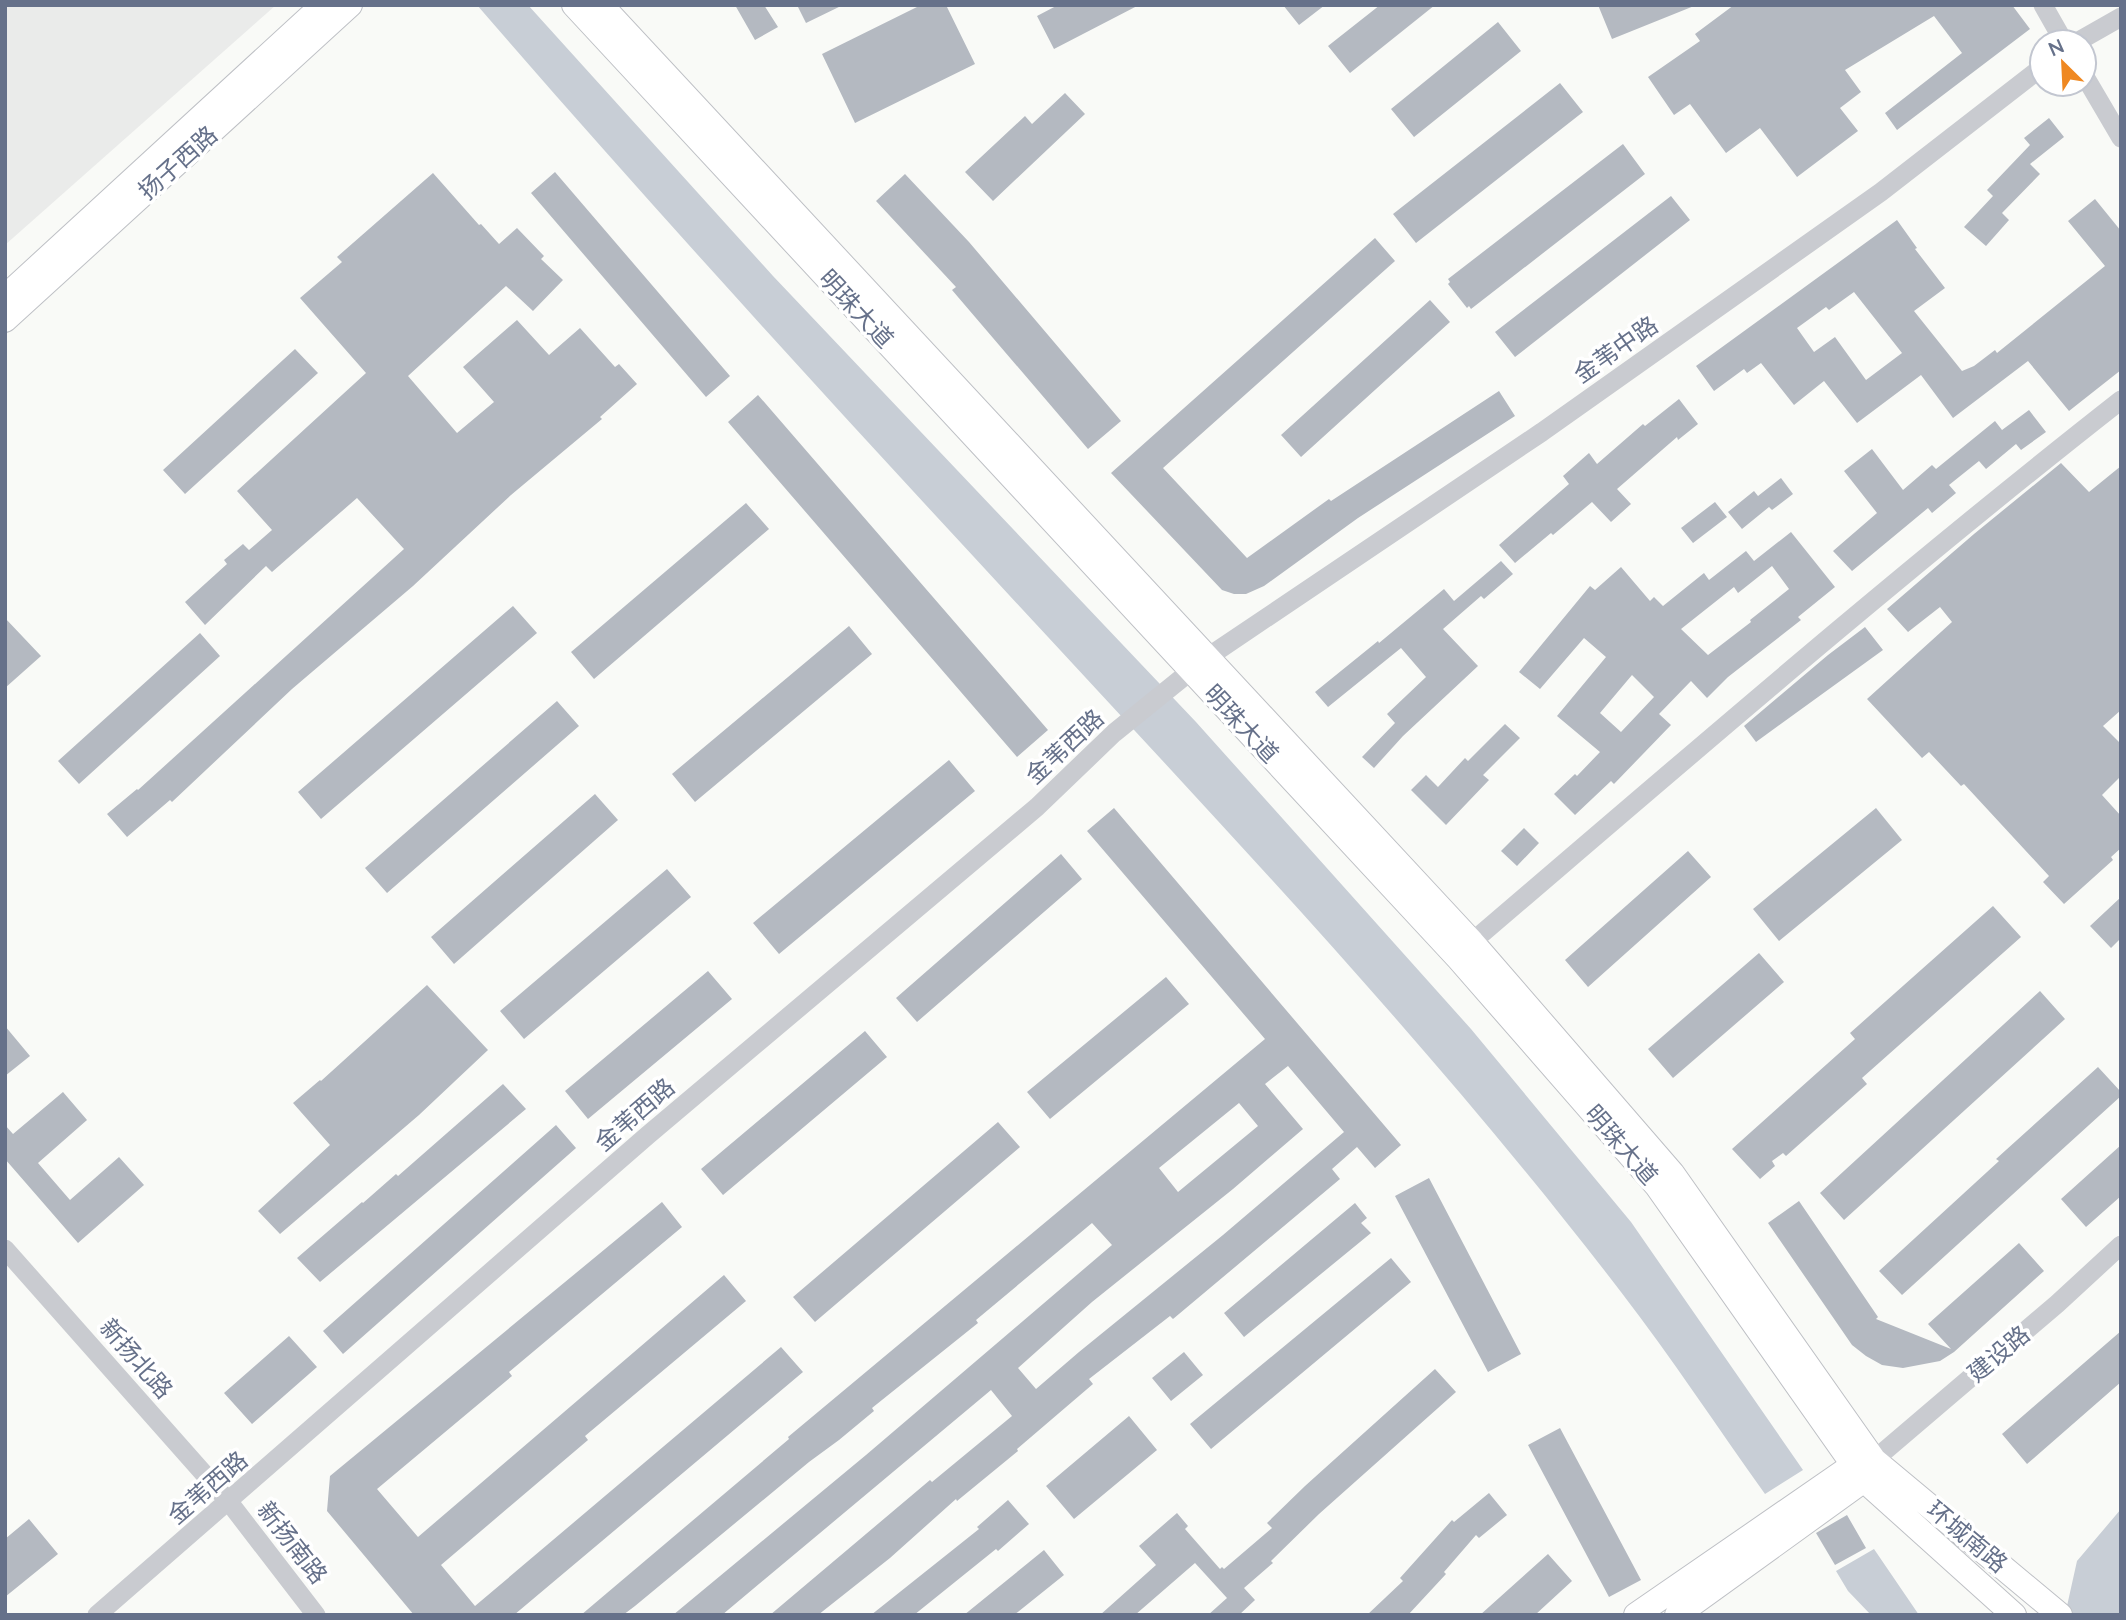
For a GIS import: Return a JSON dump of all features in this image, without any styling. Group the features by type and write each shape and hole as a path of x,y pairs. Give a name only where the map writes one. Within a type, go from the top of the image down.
{"main road":[{"name":"扬子西路","path":"5,320 350,5"},
{"name":"明珠大道","path":"574,5 1459,959 1657,1186 1863,1468"},
{"name":"明珠大道","path":"601,5 1192,670 1472,942 1672,1174 1863,1468"},
{"name":"扬子西路","path":"5,297 313,8"},
{"name":"环城南路","path":"1863,1468 2030,1588 2060,1615"},
{"name":"环城南路","path":"1863,1468 2014,1615"},
{"name":"建设路","path":"1643,1613 1863,1468"},
{"name":"建设路","path":"1677,1615 1863,1468"}],"street":[{"path":"2043,5 2056,28"},
{"path":"2098,30 2121,16"},
{"name":"金苇中路","path":"1192,670 1542,432 1881,192 2028,78"},
{"path":"2098,98 2121,138"},
{"path":"1472,942 1945,540 2121,400"},
{"name":"金苇西路","path":"97,1615 648,1135 1037,807 1114,733 1192,670"},
{"name":"建设路","path":"1863,1468 2057,1304 2121,1245"},
{"name":"新扬北路","path":"5,1250 229,1502"},
{"name":"新扬南路","path":"229,1502 316,1615"}],"shaded area":[{"path":"5,5 276,5 5,245"},
{"path":"477,5 528,5 773,276 1196,722 1471,1029 1631,1222 1803,1470 1765,1494 1621,1292 1485,1123 1414,1040 1269,877 760,324"},
{"path":"2121,1509 2121,1615 2065,1615 2077,1561"},
{"path":"1874,1549 1919,1615 1871,1615 1848,1591 1836,1571"}],"building":[{"path":"735,5 764,5 778,27 755,40"},
{"path":"797,5 843,5 806,23"},
{"path":"921,5 946,5 975,64 855,123 822,54"},
{"path":"1058,5 1139,5 1054,49 1037,16"},
{"path":"1283,5 1325,5 1299,25"},
{"path":"1380,5 1435,5 1350,73 1328,46"},
{"path":"1598,5 1694,5 1694,6 1612,39"},
{"path":"1734,5 2012,5 2029,28 1897,130 1885,113 1962,53 1934,16 1845,70 1861,92 1840,108 1858,131 1797,177 1760,128 1726,153 1690,104 1674,115 1648,77 1700,41 1695,34"},
{"path":"1498,22 1521,51 1414,137 1391,109"},
{"path":"1560,83 1583,112 1416,243 1393,214"},
{"path":"1065,93 1085,114 993,201 965,172 1025,116 1032,124"},
{"path":"2049,118 2064,137 2030,164 2040,174 2002,213 2009,220 1986,246 1964,227 1993,196 1987,190 2030,145 2024,138"},
{"path":"1623,144 1645,174 1471,309 1469,306 1467,308 1448,284 1448,279"},
{"path":"555,172 730,376 706,397 531,193"},
{"path":"433,173 499,244 517,228 544,256 541,259 563,280 533,311 506,286 408,376 457,433 494,402 463,367 517,320 549,355 580,328 615,367 619,364 637,384 600,417 602,419 511,495 413,586 292,689 172,802 170,800 127,837 107,814 138,790 404,549 357,498 272,572 266,566 205,625 185,602 227,564 224,560 243,544 249,550 272,530 237,491 366,373 300,298 342,262 337,257"},
{"path":"905,174 969,242 1121,421 1088,449 952,290 956,287 876,201"},
{"path":"1671,196 1690,220 1515,357 1495,332"},
{"path":"2095,199 2121,231 2121,370 2069,411 2028,361 1953,418 1921,375 1857,423 1824,381 1794,405 1761,363 1747,373 1744,369 1714,391 1696,366 1897,220 1945,288 1914,311 1962,371 1974,366 1995,350 1997,353 2105,266 2068,221","holes":["1854,292 1902,353 1866,380 1835,337 1814,352 1797,328 1826,307 1829,310"]},
{"path":"1375,238 1395,261 1163,468 1247,558 1329,499 1331,501 1499,391 1515,416 1358,518 1264,586 1246,594 1222,590 1111,473"},
{"path":"1430,300 1450,322 1301,457 1281,435"},
{"path":"295,349 318,373 185,494 163,470"},
{"path":"758,395 1048,730 1017,757 728,422"},
{"path":"1679,399 1698,424 1678,440 1677,437 1617,489 1631,504 1611,522 1592,502 1515,563 1499,545 1569,484 1563,476 1589,453 1597,464 1643,424 1645,426"},
{"path":"2029,410 2046,432 2021,450 2016,444 1986,469 1979,461 1949,485 1956,493 1932,513 1928,508 1852,571 1833,551 1877,513 1844,471 1872,449 1903,490 1932,465 1936,469 1995,421 2002,430"},
{"path":"2061,463 2089,492 2121,466 2121,710 2103,726 2121,744 2121,776 2102,795 2121,816 2121,848 2111,857 2113,860 2064,904 2043,882 2049,876 1964,784 1961,786 1929,752 1922,758 1867,699 1952,622 1940,607 1908,632 1887,609"},
{"path":"1781,478 1793,494 1772,510 1769,507 1742,529 1728,512 1754,491 1758,496"},
{"path":"1715,502 1727,517 1693,543 1681,528"},
{"path":"746,503 769,529 594,679 571,652"},
{"path":"1791,532 1835,587 1798,617 1801,620 1728,677 1707,698 1691,681 1659,714 1671,725 1614,784 1611,781 1575,815 1554,794 1575,774 1577,776 1600,752 1557,716 1606,657 1584,638 1540,689 1519,672 1590,586 1595,590 1621,567 1650,601 1654,597 1663,606 1704,573 1709,580 1746,551 1754,561","holes":["1772,566 1789,589 1708,655 1681,629 1734,587 1738,593","1632,675 1654,697 1621,732 1600,713"]},
{"path":"1501,561 1513,574 1484,599 1481,596 1443,629 1478,666 1403,736 1374,768 1362,757 1395,723 1387,714 1426,677 1401,648 1328,707 1315,692 1444,589 1454,601"},
{"path":"513,606 537,633 321,819 298,792"},
{"path":"5,618 41,656 5,688"},
{"path":"849,626 872,654 695,802 672,774"},
{"path":"1865,627 1883,650 1756,742 1744,726"},
{"path":"200,633 220,656 79,784 58,761"},
{"path":"557,701 579,726 387,893 365,868"},
{"path":"1505,724 1520,738 1483,775 1489,780 1446,825 1411,790 1426,775 1438,787 1465,758 1468,761"},
{"path":"949,760 975,791 779,954 753,923"},
{"path":"595,794 618,820 454,964 431,937"},
{"path":"1114,808 1401,1145 1375,1168 1357,1147 1332,1169 1340,1179 1173,1319 1170,1316 1089,1379 1093,1384 1017,1449 1018,1451 957,1501 956,1499 890,1558 818,1615 770,1615 930,1480 932,1482 1012,1416 991,1390 722,1615 673,1615 1112,1245 1092,1223 976,1320 978,1323 872,1408 874,1411 635,1606 623,1615 581,1615 789,1439 788,1437 1265,1039 1087,831","holes":["1288,1066 1344,1132 1036,1389 1018,1368 1092,1302 1303,1129 1265,1084","1239,1103 1258,1126 1178,1192 1159,1168"]},
{"path":"1876,808 1902,840 1779,941 1753,909"},
{"path":"1524,828 1539,843 1517,866 1501,851"},
{"path":"1688,851 1711,877 1588,987 1565,960"},
{"path":"1061,854 1082,879 917,1022 896,998"},
{"path":"667,869 691,897 524,1039 500,1011"},
{"path":"2121,897 2121,938 2111,948 2090,926"},
{"path":"1993,906 2021,937 1862,1078 1867,1084 1786,1156 1783,1153 1772,1161 1775,1166 1760,1179 1732,1149 1855,1039 1850,1033"},
{"path":"1759,953 1784,982 1673,1078 1648,1049"},
{"path":"708,971 732,999 588,1119 565,1091"},
{"path":"1166,977 1189,1004 1050,1119 1027,1092"},
{"path":"427,985 488,1050 419,1115 280,1234 258,1211 330,1145 293,1103"},
{"path":"2040,991 2065,1019 1844,1220 1820,1193"},
{"path":"5,1026 30,1056 5,1076"},
{"path":"865,1031 887,1057 723,1195 701,1169"},
{"path":"2098,1067 2121,1092 2121,1096 1902,1295 1879,1271 1999,1161 1996,1159"},
{"path":"503,1084 526,1109 320,1282 297,1258 396,1174 398,1176"},
{"path":"63,1092 87,1120 38,1163 70,1200 119,1157 144,1185 78,1243 5,1159 5,1125 13,1134"},
{"path":"998,1122 1020,1147 815,1322 793,1297"},
{"path":"556,1125 576,1148 343,1354 323,1331"},
{"path":"2121,1145 2121,1196 2086,1227 2061,1199"},
{"path":"1429,1178 1521,1354 1488,1372 1395,1196"},
{"path":"1799,1201 1878,1317 1876,1319 1951,1349 1928,1324 2019,1243 2044,1271 1954,1352 1940,1361 1903,1368 1882,1365 1852,1345 1768,1223"},
{"path":"662,1202 682,1227 509,1372 512,1376 377,1489 418,1537 724,1275 746,1301 585,1436 588,1440 441,1565 475,1606 781,1347 803,1372 514,1615 414,1615 327,1511 330,1476"},
{"path":"1355,1203 1367,1218 1361,1223 1371,1233 1244,1337 1224,1313"},
{"path":"1391,1258 1411,1282 1211,1449 1190,1424"},
{"path":"2121,1331 2121,1382 2027,1464 2002,1434"},
{"path":"289,1336 317,1367 252,1424 224,1393"},
{"path":"1184,1352 1203,1375 1171,1401 1152,1378"},
{"path":"1435,1369 1456,1392 1319,1514 1271,1561 1273,1563 1244,1588 1255,1600 1239,1615 1208,1615 1227,1598 1195,1563 1135,1615 1100,1615 1156,1565 1139,1546 1177,1513 1188,1526 1185,1529 1220,1569 1224,1569 1272,1528 1267,1523 1305,1486"},
{"path":"1129,1416 1157,1450 1074,1519 1046,1486"},
{"path":"1560,1428 1641,1580 1609,1597 1528,1445"},
{"path":"1489,1493 1507,1515 1479,1538 1476,1535 1444,1572 1446,1574 1408,1615 1367,1615 1403,1581 1400,1578 1452,1520 1454,1522"},
{"path":"1008,1500 1029,1524 998,1551 996,1549 914,1615 871,1615 979,1529 977,1527"},
{"path":"1847,1515 1866,1548 1835,1565 1816,1533"},
{"path":"29,1519 58,1554 5,1597 5,1539"},
{"path":"1044,1550 1064,1575 1014,1615 964,1615"},
{"path":"1548,1554 1572,1581 1535,1615 1480,1615"}]}
